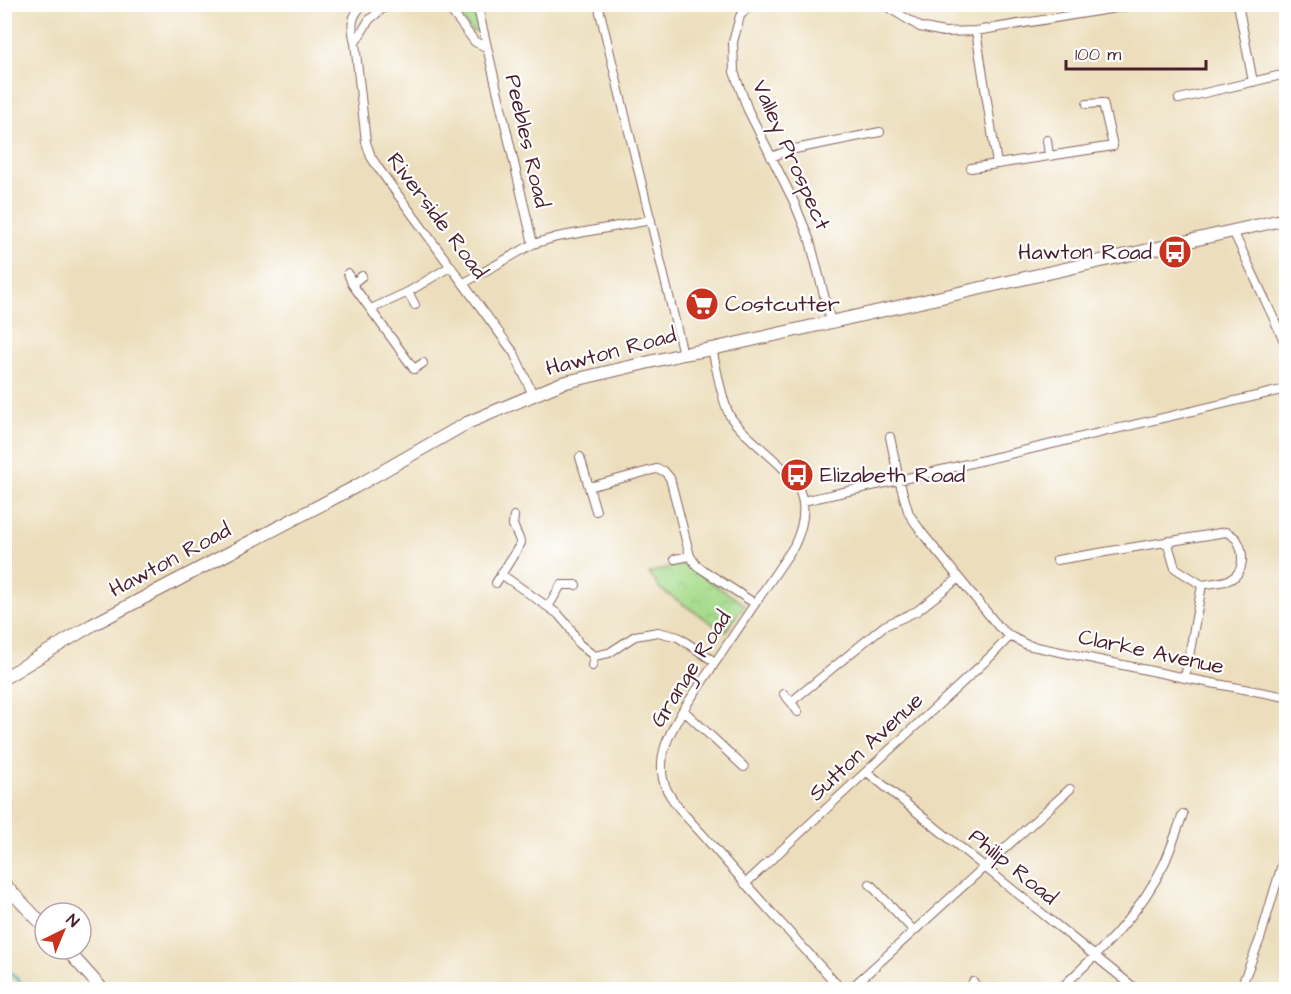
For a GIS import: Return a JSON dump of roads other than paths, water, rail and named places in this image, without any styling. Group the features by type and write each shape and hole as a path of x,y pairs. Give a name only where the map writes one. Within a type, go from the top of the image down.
{"street":[{"name":"Riverside Road","path":"364,4 352,17 352,33 368,150 379,169 465,283 514,353 533,395"},
{"path":"355,43 369,20 388,4"},
{"name":"Peebles Road","path":"446,4 475,42 486,47"},
{"name":"Peebles Road","path":"477,4 533,244"},
{"path":"598,4 682,354"},
{"name":"Valley Prospect","path":"750,4 740,16 733,42 734,72 748,110 810,240 831,322"},
{"path":"883,4 920,27 944,32 976,31 1140,4"},
{"path":"1238,4 1253,82"},
{"path":"976,31 997,164"},
{"path":"1179,99 1287,74"},
{"path":"971,168 1113,146 1103,103 1087,104"},
{"path":"771,157 790,150 880,132"},
{"path":"1047,140 1049,156"},
{"name":"Hawton Road","path":"4,678 92,625 356,487 467,423 562,383 682,354 1287,219"},
{"path":"465,283 533,244 557,237 651,220"},
{"path":"1233,231 1287,345"},
{"path":"370,309 408,292 451,266"},
{"path":"348,273 352,284 414,369 423,363"},
{"path":"352,284 362,276"},
{"path":"408,292 414,305"},
{"path":"712,349 729,415 790,476 799,489 803,501 1287,389"},
{"path":"890,437 909,514 998,626 1010,636"},
{"path":"580,457 596,511"},
{"path":"589,488 656,469 664,471 670,478 690,556 697,566 754,603"},
{"name":"Grange Road","path":"803,501 804,516 794,546 682,710 667,737 661,758 663,782 675,802 745,884 842,990"},
{"path":"495,583 521,543 510,522"},
{"path":"1057,560 1167,541 1226,532 1234,536 1238,542 1242,564 1238,573 1230,580 1202,585 1175,568 1167,541"},
{"path":"675,560 690,556"},
{"path":"501,574 558,614 579,644 594,656 609,653 635,636 658,632 678,637 715,662"},
{"path":"548,607 566,575"},
{"path":"791,702 884,626 917,611 959,578"},
{"path":"561,585 576,585"},
{"path":"1185,678 1202,585"},
{"name":"Clarke Avenue","path":"1010,636 1027,645 1287,697"},
{"name":"Sutton Avenue","path":"745,884 1010,636"},
{"path":"592,666 594,656"},
{"path":"784,694 798,712"},
{"path":"682,710 744,767"},
{"name":"Philip Road","path":"867,772 1137,990"},
{"path":"849,990 1070,789"},
{"path":"1059,990 1124,925 1142,900 1164,863 1183,814"},
{"path":"1240,990 1260,939 1287,851"},
{"path":"4,884 33,914"},
{"path":"874,885 914,931"},
{"path":"77,961 103,990"},
{"path":"973,982 980,990"}],"waterway":[{"path":"4,967 29,990"}],"place":[{"name":"Hawton Road","path":"1175,252"},
{"name":"Costcutter","path":"702,304"},
{"name":"Elizabeth Road","path":"797,475"}]}
